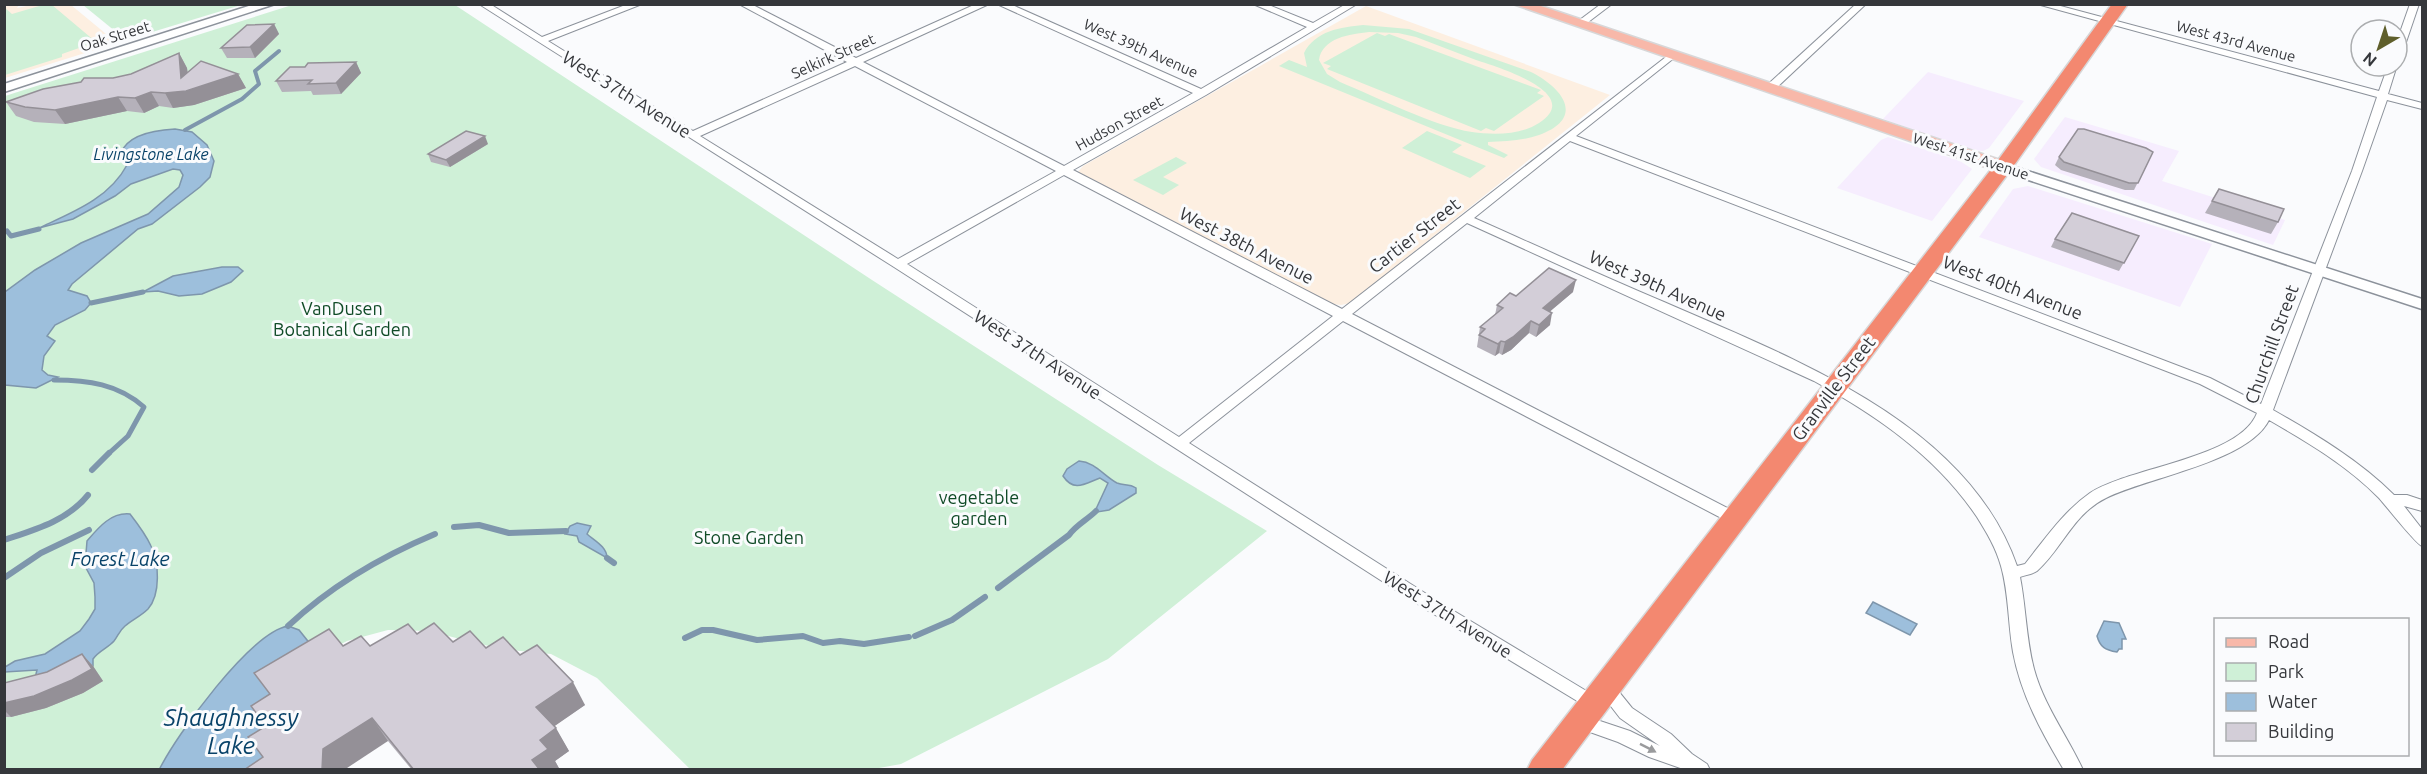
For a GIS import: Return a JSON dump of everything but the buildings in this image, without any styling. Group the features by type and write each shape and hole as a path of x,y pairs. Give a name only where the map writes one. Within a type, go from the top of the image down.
{"highway":[{"name":"Granville Street","path":"1542,770 2003,167 2120,4"}],"main road":[{"name":"Oak Street","path":"4,88 269,4"},
{"name":"West 41st Avenue","path":"1520,4 2003,167 2422,304"}],"street":[{"name":"West 37th Avenue","path":"483,4 898,264 1425,601 1592,704 1624,736 1655,752 1694,765"},
{"path":"541,40 638,4"},
{"name":"West 38th Avenue","path":"743,4 1734,518"},
{"name":"Selkirk Street","path":"693,135 985,4"},
{"name":"West 39th Avenue","path":"1001,4 1202,93"},
{"path":"1257,4 1315,27"},
{"name":"Hudson Street","path":"898,264 1202,93 1353,4"},
{"path":"1580,24 1608,4"},
{"path":"1769,88 1862,4"},
{"name":"West 43rd Avenue","path":"2041,4 2422,106"},
{"path":"2409,21 2415,4"},
{"name":"Cartier Street","path":"1179,444 1671,56"},
{"name":"Churchill Street","path":"2013,573 2030,568 2074,514 2097,496 2122,484 2218,453 2239,442 2261,422 2357,171 2388,78"},
{"name":"West 40th Avenue","path":"1569,136 2205,381 2266,412 2317,443 2391,501 2407,500 2422,506"},
{"name":"West 39th Avenue","path":"1465,218 1798,367 1886,417 1918,440 1946,466 1983,512 1999,539 2013,573 2022,653 2033,693 2051,733 2074,770"},
{"path":"2391,501 2422,540"},
{"name":"West 37th Avenue","path":"1592,704 1626,713 1665,739 1694,765"}],"shaded area":[{"path":"5,5 19,5 17,8 31,5 71,5 117,43 5,78"},
{"path":"1366,6 1610,95 1350,303 1341,305 1332,304 1078,172 1083,166"},
{"path":"1928,72 2024,101 1989,148 1983,151 1972,150 1883,119"},
{"path":"2065,117 2179,151 2162,181 2285,220 2273,245 2041,167 2034,159"},
{"path":"1888,137 1960,161 1972,169 1932,221 1837,188 1881,140"},
{"path":"2028,186 2212,244 2180,307 1979,237 2013,189"}],"green space":[{"path":"46,4 52,5 96,42 62,54 62,57 5,75 5,8 12,14"},
{"path":"83,5 241,5 126,40"},
{"name":"VanDusen Botanical Garden","path":"292,5 455,5 872,280 1158,465 1267,531 1108,659 901,764 868,770 690,769 597,678 551,654 501,649 428,631 388,630 347,641 320,655 276,769 5,769 5,96"},
{"path":"1363,25 1409,29 1531,72 1560,94 1565,103 1566,112 1562,120 1553,128 1539,135 1488,142 1488,145 1508,155 1504,158 1279,66 1289,60 1307,67 1304,53 1315,40 1338,29","holes":["1369,32 1398,33 1416,37 1532,82 1552,101 1551,112 1539,123 1516,132 1489,134 1457,129 1423,118 1340,82 1327,74 1319,60 1325,47 1338,38"]},
{"path":"1377,33 1385,36 1389,34 1541,90 1537,93 1544,96 1494,131 1486,128 1481,131 1327,69 1331,66 1323,63"},
{"path":"1427,131 1462,145 1452,152 1486,166 1470,178 1402,148"},
{"path":"1176,157 1187,163 1163,177 1179,185 1163,195 1133,180"}],"water":[{"name":"Livingstone Lake","path":"175,129 192,132 207,145 214,161 210,177 152,224 138,229 72,284 68,290 87,296 91,303 85,310 55,325 47,336 55,341 44,356 42,370 48,375 58,377 36,388 5,385 5,292 35,270 81,243 148,214 179,187 183,175 180,170 173,169 131,184 115,196 73,219 39,228 88,204 110,187 127,165 121,153 130,141 144,134"},
{"path":"222,267 238,267 243,271 231,282 202,294 179,296 158,291 143,292 173,276"},
{"path":"1079,461 1095,467 1117,483 1133,486 1136,488 1136,493 1109,510 1097,512 1096,509 1108,483 1100,478 1076,485 1071,484 1063,476 1067,469"},
{"name":"Forest Lake","path":"130,514 149,542 156,560 157,587 148,609 125,626 112,643 95,656 93,666 73,678 35,678 37,670 5,672 5,667 15,661 45,654 80,631 95,609 94,583 85,566 87,541 100,526 111,518"},
{"path":"577,523 591,526 587,534 603,547 607,558 579,542 577,536 565,534 570,526"},
{"path":"1873,602 1917,624 1910,635 1866,613"},
{"path":"2104,621 2119,623 2126,639 2122,639 2122,649 2117,652 2104,647 2098,640 2097,636"},
{"name":"Shaughnessy Lake","path":"288,626 299,630 315,650 276,769 159,770 181,733 235,665 254,646 272,633"}],"waterway":[{"path":"185,130 242,99 259,84 255,71 279,51"},
{"path":"7,231 11,236 39,229"},
{"path":"91,303 143,292"},
{"path":"54,380 91,382 113,388 144,407 128,436 107,455"},
{"path":"92,470 107,455"},
{"path":"4,540 60,518 80,504 88,495"},
{"path":"998,588 1069,535 1096,511"},
{"path":"454,527 479,525 509,533 566,531"},
{"path":"4,578 41,553 89,530"},
{"path":"288,626 357,573 435,534"},
{"path":"607,558 614,563"},
{"path":"915,636 952,620 985,597"},
{"path":"685,638 702,630 713,630 757,640 803,636 823,643 840,641 864,644 909,637"}],"park label":[{"name":"vegetable garden","path":"979,507"},
{"name":"Stone Garden","path":"749,537"}]}
